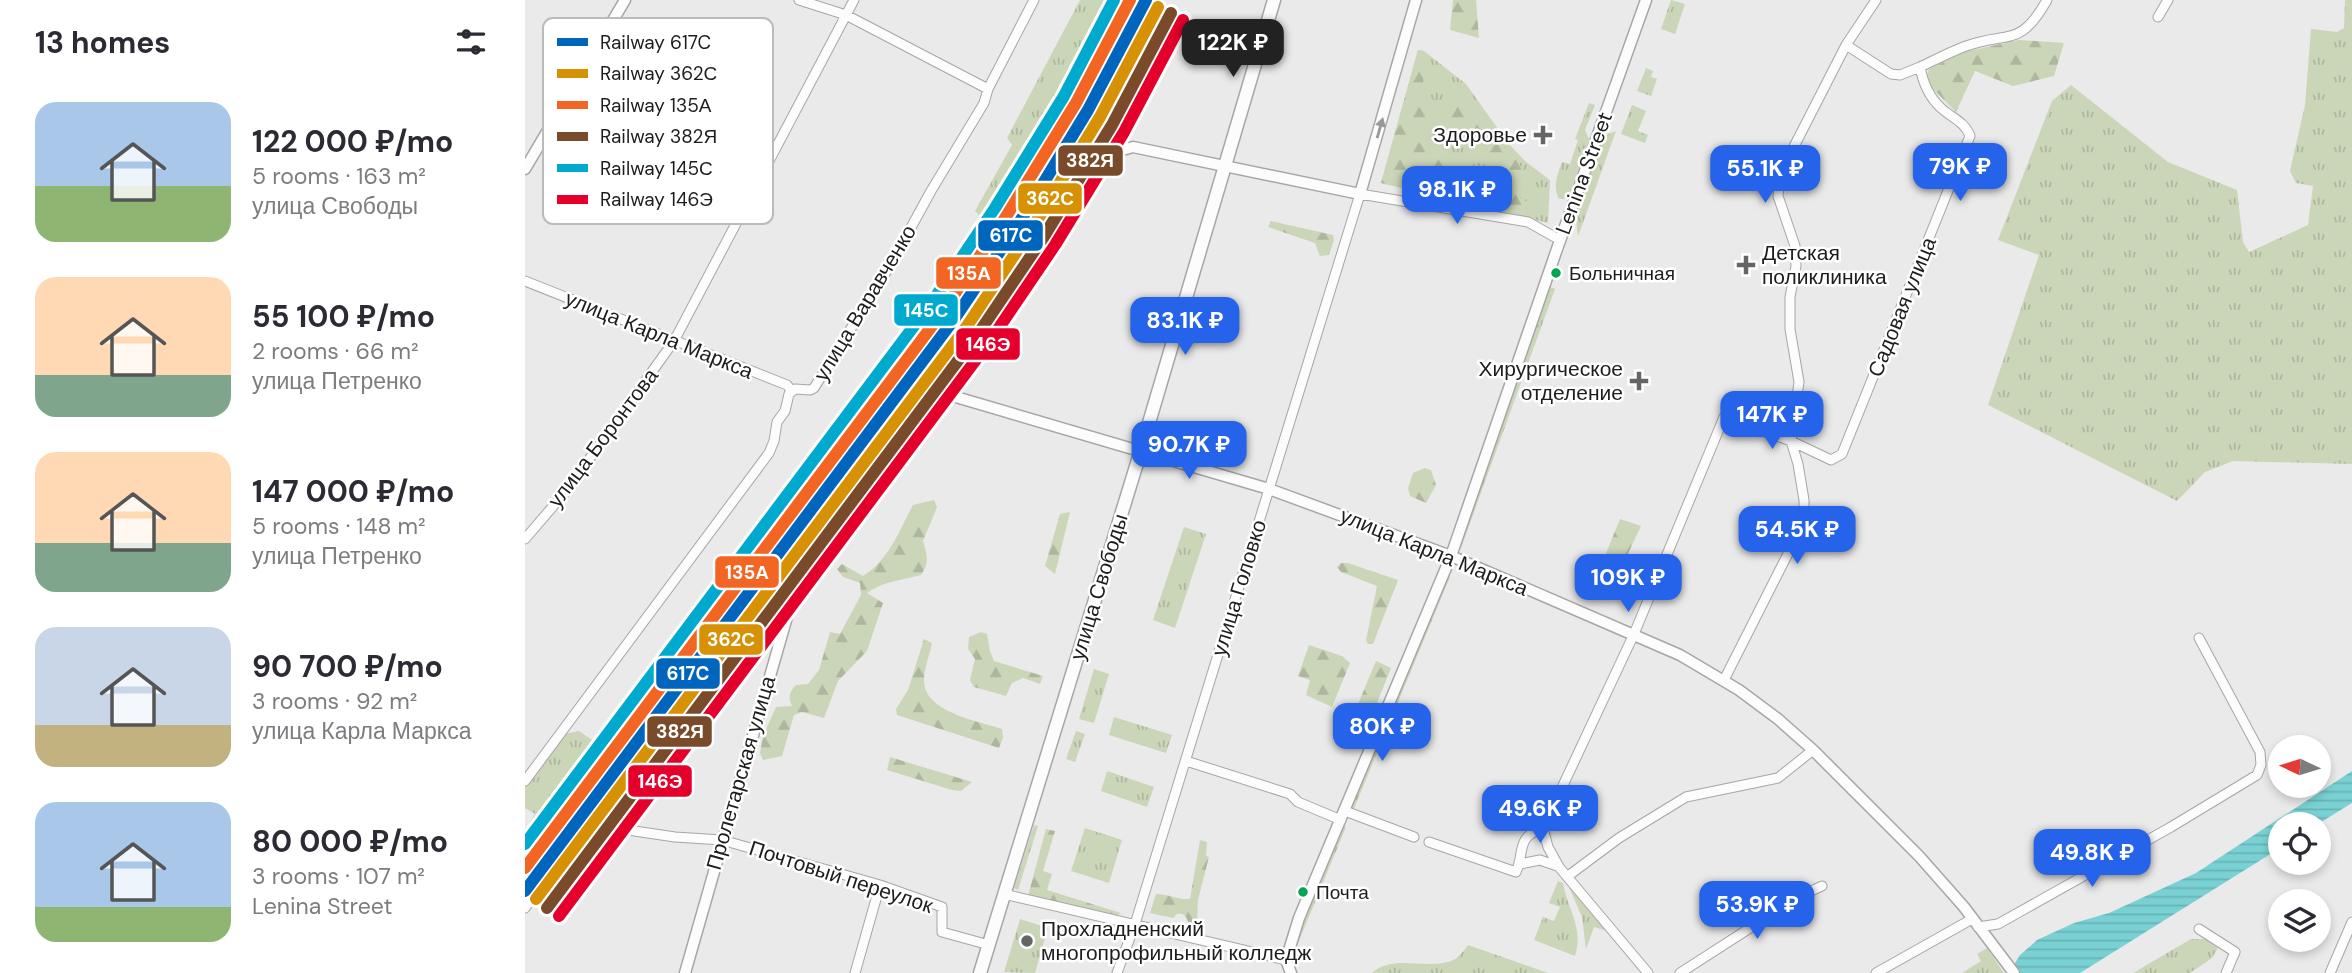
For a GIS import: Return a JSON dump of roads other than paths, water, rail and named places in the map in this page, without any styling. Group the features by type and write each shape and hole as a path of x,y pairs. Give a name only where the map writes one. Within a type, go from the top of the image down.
{"main road":[{"name":"улица Свободы","path":"980,973 1275,0"}],"street":[{"path":"614,18 625,0"},
{"path":"799,0 846,15 988,89"},
{"name":"улица Боронтова","path":"773,153 854,0"},
{"name":"улица Варавченко","path":"525,782 769,453 777,422 785,411 791,390 814,388 891,264 984,103 988,89 1034,0"},
{"name":"улица Головко","path":"1117,973 1136,924 1360,194 1416,0"},
{"name":"Lenina Street","path":"1286,960 1299,918 1451,556 1646,0"},
{"path":"1724,680 1804,522 1802,488 1791,441 1799,382 1790,329 1795,246 1778,196 1780,174 1846,45 1876,0"},
{"path":"1846,45 1891,74 1900,75 1966,46 2019,34 2030,27 2047,0"},
{"path":"2158,17 2168,0"},
{"name":"Садовая улица","path":"1791,441 1831,460 1842,454 1971,136 1968,128 1940,107 1924,85 1920,67"},
{"path":"525,169 543,139"},
{"name":"Пролетарская улица","path":"685,973 797,582 809,559 1099,165 1115,152 1133,147 1223,167"},
{"path":"1223,167 1360,194 1528,222 1560,240"},
{"name":"улица Боронтова","path":"525,539 567,490 674,341 736,224"},
{"name":"улица Карла Маркса","path":"525,281 787,385 791,390"},
{"name":"улица Карла Маркса","path":"932,390 1269,488 1451,556 1680,655 1724,680 1778,719 1813,750 1919,856 2014,973"},
{"path":"1518,868 1520,848 1530,833 1542,828 1634,634 1724,417 1791,441"},
{"path":"1876,973 1975,923 1998,924 2171,827 2257,775 2261,765 2260,752 2199,638"},
{"path":"1568,876 1619,838 1686,797 1779,778 1813,750"},
{"path":"1186,761 1290,794 1298,802 1414,837"},
{"name":"Почтовый переулок","path":"525,908 587,824 675,837 722,840 880,885 941,907 942,932 989,945"},
{"path":"1542,828 1559,867 1648,973"},
{"path":"1429,842 1518,868 1540,860 1559,867"},
{"path":"855,973 880,885"},
{"path":"1679,973 1798,897 1822,886"},
{"path":"1005,894 1286,960 1291,973"},
{"path":"2330,973 2352,922"},
{"path":"2199,929 2235,952 2226,973"}],"water":[{"path":"2352,771 2352,803 2331,816 2331,812 2289,812 2311,798 2331,798 2331,785"},
{"path":"2268,826 2268,856 2080,973 2009,973 2020,955 2037,940 2074,923 2109,913 2196,873"}],"rail line":[{"name":"145С","path":"525,844 932,302 995,208 1064,96 1114,0"},
{"name":"135А","path":"525,868 944,310 1076,103 1130,0"},
{"name":"617C","path":"525,891 955,318 1019,223 1088,110 1146,0"},
{"name":"362С","path":"536,899 967,326 1031,230 1100,117 1158,7"},
{"name":"382Я","path":"547,908 978,334 1043,238 1112,125 1171,13"},
{"name":"146Э","path":"559,916 990,341 1055,245 1124,132 1183,20"}],"place":[{"name":"Здоровье","path":"1543,135"},
{"name":"Детская поликлиника","path":"1746,265"},
{"name":"Больничная","path":"1556,273"},
{"name":"Хирургическое отделение","path":"1639,381"},
{"name":"Почта","path":"1303,892"},
{"name":"Прохладненский многопрофильный колледж","path":"1027,941"}]}
